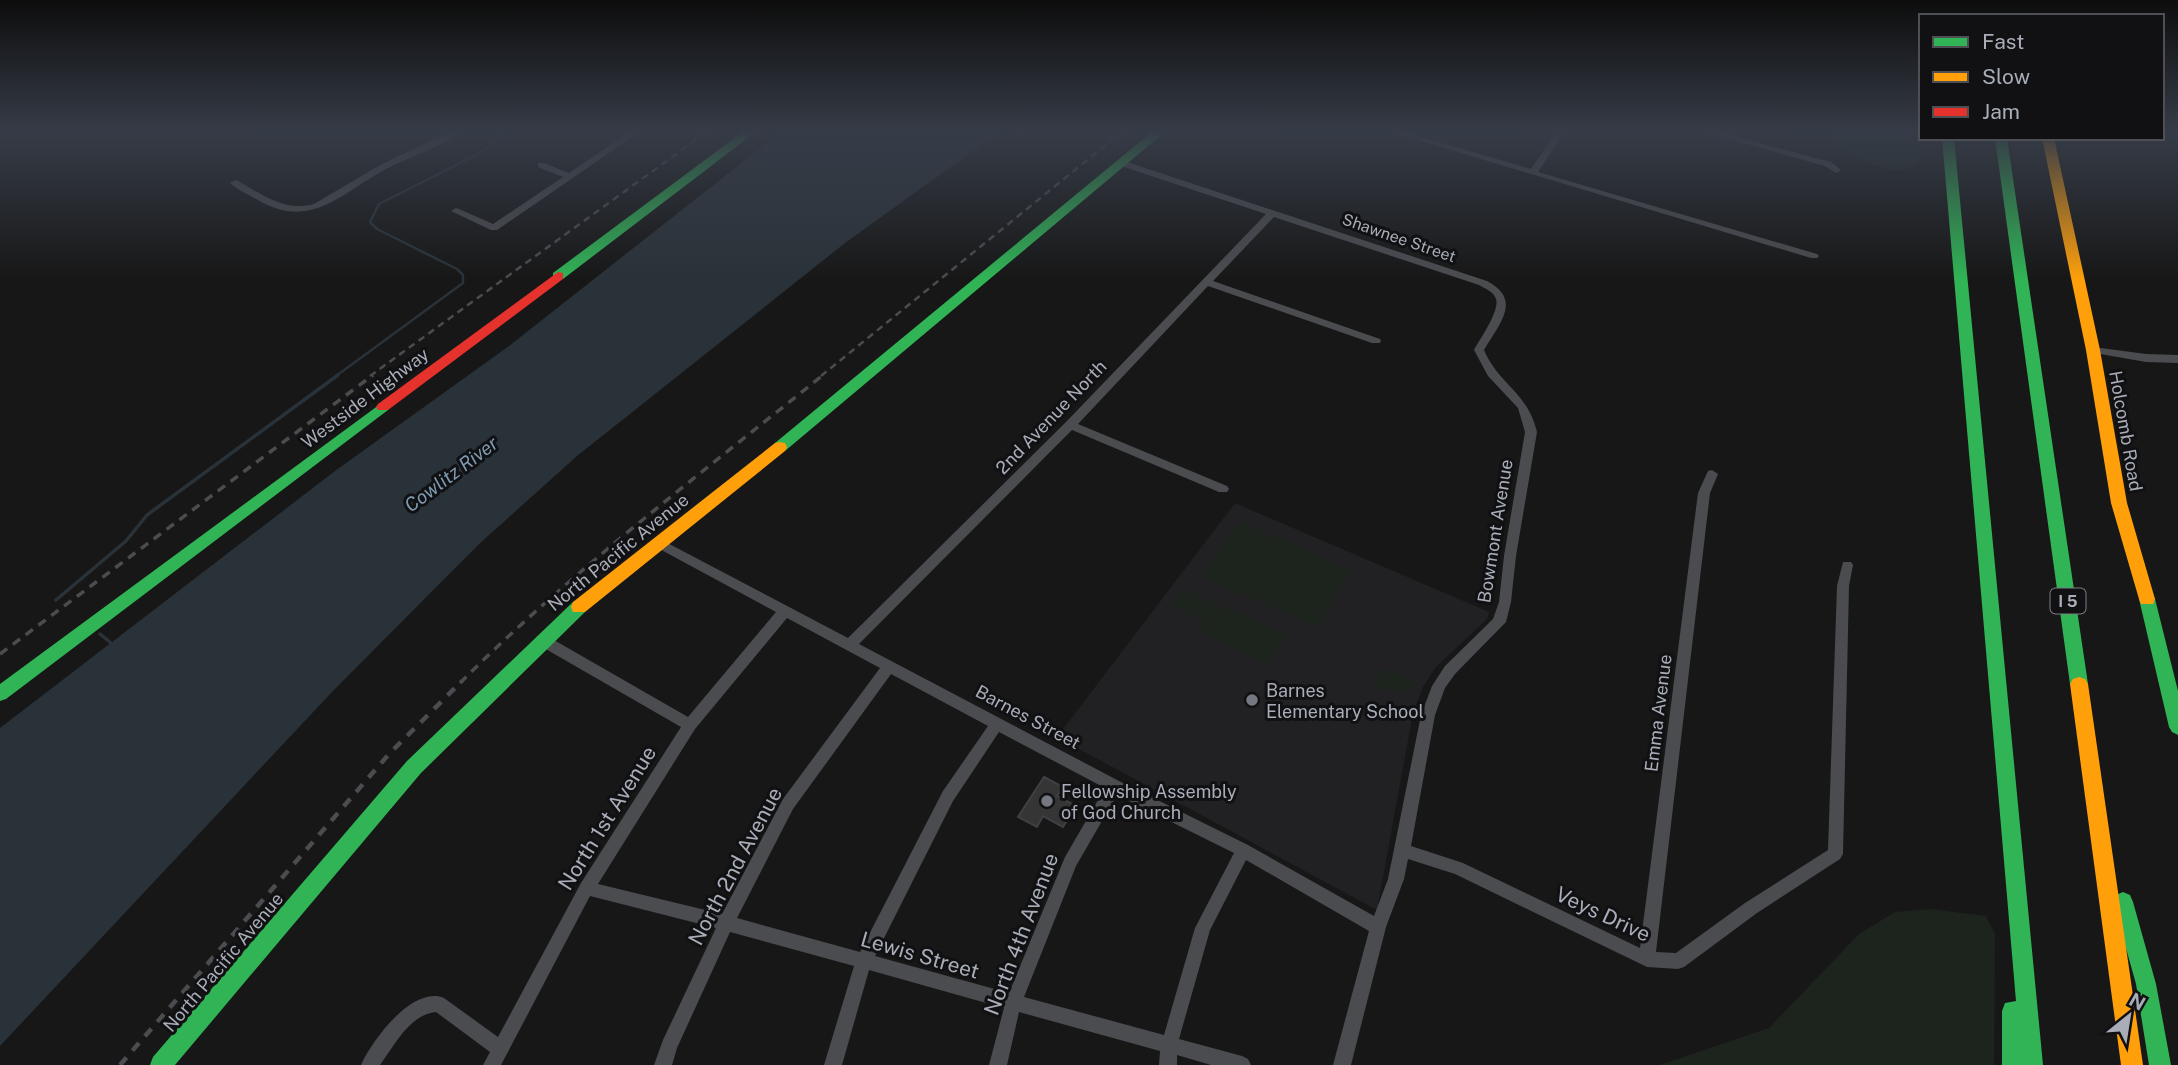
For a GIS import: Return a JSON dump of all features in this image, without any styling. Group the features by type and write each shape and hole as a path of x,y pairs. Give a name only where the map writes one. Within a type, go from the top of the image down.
{"main road":[{"name":"Westside Highway","path":"0,694 685,181"},
{"name":"North Pacific Avenue","path":"161,1065 414,768 542,639 601,587 791,439 1100,181"},
{"path":"1952,181 2032,1065"},
{"name":"I 5","path":"2007,181 2132,1065"},
{"name":"Holcomb Road","path":"2057,181 2093,350 2119,503 2153,620 2178,727"},
{"path":"2097,810 2146,984 2160,1065"},
{"path":"2012,846 2013,1065"}],"street":[{"path":"235,183 268,202 302,211 317,206 360,181"},
{"path":"456,211 494,228 562,181"},
{"name":"Shawnee Street","path":"1176,181 1494,289 1503,303 1484,336"},
{"path":"1559,181 1814,256"},
{"name":"2nd Avenue North","path":"850,644 1070,425 1273,212"},
{"path":"1206,282 1376,341"},
{"name":"Bowmont Avenue","path":"1403,850 1428,715 1439,686 1450,670 1499,622 1506,602 1510,556 1531,432 1529,415 1523,403 1490,373 1482,360 1479,350 1484,336"},
{"path":"2093,350 2146,358 2178,359"},
{"path":"1070,425 1223,489"},
{"name":"Emma Avenue","path":"1647,959 1704,493 1712,474"},
{"name":"Barnes Street","path":"658,543 1114,786 1243,850 1378,927"},
{"name":"Veys Drive","path":"1403,850 1458,868 1647,959 1678,961 1751,908 1835,854 1843,586 1847,565"},
{"name":"North 1st Avenue","path":"492,1065 586,888 690,725 785,611"},
{"path":"542,639 690,725"},
{"name":"North 2nd Avenue","path":"663,1065 669,1046 726,923 788,804 890,665"},
{"path":"833,1065 864,961 948,796 997,724"},
{"name":"North 4th Avenue","path":"998,1065 1013,1003 1070,862 1114,786"},
{"path":"1168,1065 1169,1045 1203,928 1243,850"},
{"path":"1342,1065 1378,927 1403,850"},
{"name":"Lewis Street","path":"586,888 726,923 1242,1065"},
{"path":"370,1065 414,1010 427,1003 438,1004 499,1048"}],"shaded area":[{"name":"Barnes Elementary School","path":"1235,503 1489,612 1487,619 1436,667 1423,687 1413,713 1377,910 1057,737"},
{"path":"1240,521 1351,571 1316,628 1201,575"},
{"path":"1183,588 1286,637 1269,664 1199,629 1204,622 1170,605"},
{"path":"1389,669 1410,679 1415,686 1411,690 1373,687 1380,672"},
{"path":"1930,909 1986,916 1995,934 1994,1065 1660,1065 1769,1028 1859,934 1895,912"}],"water":[{"name":"Cowlitz River","path":"719,181 932,181 845,243 577,456 479,544 331,693 0,1046 0,728 335,471 509,346"}],"building":[{"name":"Fellowship Assembly of God Church","path":"1044,777 1063,787 1057,796 1076,806 1063,827 1043,816 1037,827 1018,817"}],"waterway":[{"path":"336,376 463,283 463,275 457,269 377,229 370,222 379,204 425,181"},
{"path":"56,600 126,541 147,515 338,375"},
{"path":"100,634 111,643"}],"railway":[{"path":"370,376 639,181"},
{"path":"821,376 1062,181"},
{"path":"0,654 373,375"},
{"path":"460,683 592,562 823,375"},
{"path":"120,1065 389,754 460,683"}],"traffic: fast":[{"path":"558,276 685,181"},
{"path":"780,447 1100,181"},
{"path":"1952,181 2032,1065"},
{"path":"2007,181 2079,684"},
{"path":"0,694 383,407"},
{"path":"2147,599 2178,727"},
{"path":"161,1065 414,767 579,607"},
{"path":"2123,902 2146,984 2160,1065"},
{"path":"2013,1011 2013,1065"}],"traffic: slow":[{"path":"2057,181 2093,350 2119,503 2147,599"},
{"path":"579,607 780,447"},
{"path":"2079,684 2132,1065"}],"traffic: jam":[{"path":"383,407 558,276"}],"place":[{"name":"Barnes Elementary School","path":"1252,700"},
{"name":"Fellowship Assembly of God Church","path":"1047,801"}]}
